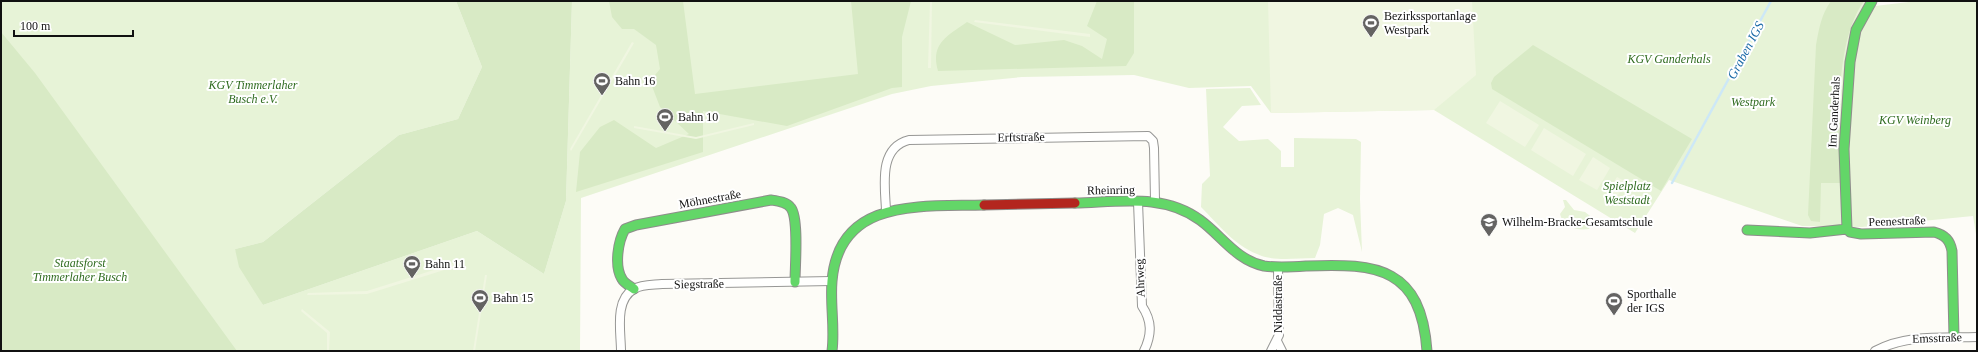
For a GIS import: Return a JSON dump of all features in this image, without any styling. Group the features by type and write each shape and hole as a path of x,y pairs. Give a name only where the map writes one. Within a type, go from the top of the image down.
{"street":[{"name":"Im Ganderhals","path":"1847,229 1844,150 1850,62 1856,30 1864,13 1872,1"},
{"name":"Erftstraße","path":"886,210 885,175 888,156 893,149 909,140 1148,136 1153,141 1154,148 1155,201"},
{"name":"Möhnestraße","path":"634,288 624,282 619,273 620,238 625,229 636,224 771,200 785,203 793,214 796,282"},
{"name":"Rheinring","path":"832,351 834,324 832,281 837,258 847,238 863,221 886,210 910,207 1155,201 1174,205 1194,216 1240,257 1256,264 1278,268 1342,265 1364,267 1390,276 1407,289 1421,310 1426,331 1427,351"},
{"name":"Ahrweg","path":"1138,202 1142,306 1148,315 1151,324 1144,351"},
{"name":"Peenestraße","path":"1747,230 1805,234 1847,229 1850,232 1861,234 1934,232 1943,234 1948,238 1952,246 1954,337"},
{"name":"Niddastraße","path":"1271,351 1277,341 1279,328 1278,268"},
{"name":"Siegstraße","path":"634,288 662,284 832,281"},
{"path":"621,351 621,309 627,295 634,288"},
{"name":"Emsstraße","path":"1875,351 1895,342 1911,339 1977,337"},
{"name":"Niddastraße","path":"1277,341 1282,351"}],"green space":[{"path":"1,1 456,1 482,67 458,119 399,135 263,242 235,249 263,305 477,231 544,274 566,201 572,1 1878,1 1875,6 1917,1 1977,1 1977,240 1973,216 1862,227 1802,226 1669,180 1635,233 1434,110 1271,113 1251,86 1189,88 1134,75 1022,77 931,86 892,94 581,198 580,351 1,351"},
{"path":"456,1 572,1 566,201 544,274 477,231 263,305 239,267 235,249 263,242 399,135 458,119 482,67"},
{"path":"609,1 683,1 695,94 858,74 851,1 911,1 902,37 902,87 892,88 787,126 703,111 703,152 576,192 580,152 600,127 614,120 656,148 689,134 660,107 650,81 660,69 656,45 634,29 622,29 612,17"},
{"path":"930,1 932,1 931,68 928,68"},
{"path":"1097,1 1134,1 1134,53 1126,66 938,71 936,54 938,47 947,37 967,22 1015,45 1064,40 1082,46 1102,59 1107,39 1087,26"},
{"name":"Bezirkssportanlage Westpark","path":"1268,1 1472,1 1476,75 1434,110 1271,113"},
{"path":"1831,1 1864,1 1854,19 1847,40 1843,64 1839,114 1841,183 1821,183 1820,222 1811,221 1808,215 1816,45 1819,28"},
{"path":"975,20 1090,34 1090,37 974,22"},
{"name":"Staatsforst Timmerlaher Busch","path":"1,32 35,73 237,351 1,351"},
{"name":"Bahn 16","path":"632,42 634,43 571,151 570,149"},
{"path":"1533,45 1692,139 1661,191 1492,89 1491,83 1494,77"},
{"path":"1250,88 1261,105 1242,106 1223,127 1239,141 1268,139 1281,151 1281,167 1294,167 1294,138 1356,139 1361,142 1360,199 1362,252 1353,215 1338,208 1324,214 1320,245 1315,258 1285,259 1270,258 1249,250 1227,234 1201,207 1202,184 1210,176 1206,89"},
{"path":"1500,101 1539,125 1525,147 1486,123"},
{"name":"Bahn 10","path":"754,123 754,125 696,139 634,128 634,126 696,137"},
{"name":"Spielplatz Weststadt","path":"1544,128 1586,154 1573,176 1531,150"},
{"name":"Spielplatz Weststadt","path":"1593,157 1610,168 1597,190 1579,180"},
{"path":"1617,177 1626,182 1617,197 1608,192"},
{"name":"Spielplatz Weststadt","path":"1563,200 1566,200 1574,210 1585,212 1594,219 1604,222 1605,226 1592,224 1589,229 1575,229 1567,225 1560,214 1565,207"},
{"name":"Bahn 11","path":"456,263 457,266 367,294 307,295 308,293 367,291"},
{"name":"Bahn 15","path":"485,275 487,275 475,351 473,351"},
{"path":"302,309 330,332 329,351 327,351 327,333 301,311"}],"waterway":[{"name":"Graben IGS","path":"1672,183 1771,1"}],"traffic: fast":[{"path":"1847,229 1844,149 1850,62 1856,30 1872,1"},
{"path":"634,289 623,280 618,267 620,240 625,229 636,225 771,200 787,204 791,208 793,214 796,232 795,282"},
{"path":"1075,203 1124,201 1156,202 1186,211 1208,226 1237,253 1254,263 1275,267 1332,265 1355,266 1375,270 1391,276 1405,287 1416,302 1423,323 1427,351"},
{"path":"832,351 832,281 838,254 850,234 867,221 887,212 935,206 984,205"},
{"path":"1747,230 1810,233 1847,229 1850,232 1861,234 1934,232 1941,235 1946,238 1952,251 1954,337"}],"traffic: jam":[{"path":"984,205 1075,203"}],"place":[{"name":"Bezirkssportanlage Westpark","path":"1371,38"},
{"name":"Bahn 16","path":"602,96"},
{"name":"Bahn 10","path":"665,132"},
{"name":"Wilhelm-Bracke-Gesamtschule","path":"1489,237"},
{"name":"Bahn 11","path":"412,279"},
{"name":"Bahn 15","path":"480,313"},
{"name":"Sporthalle der IGS","path":"1614,316"}],"park label":[{"name":"KGV Ganderhals","path":"1669,59"},
{"name":"KGV Timmerlaher Busch e.V.","path":"253,92"},
{"name":"Westpark","path":"1753,102"},
{"name":"KGV Weinberg","path":"1915,120"}]}
